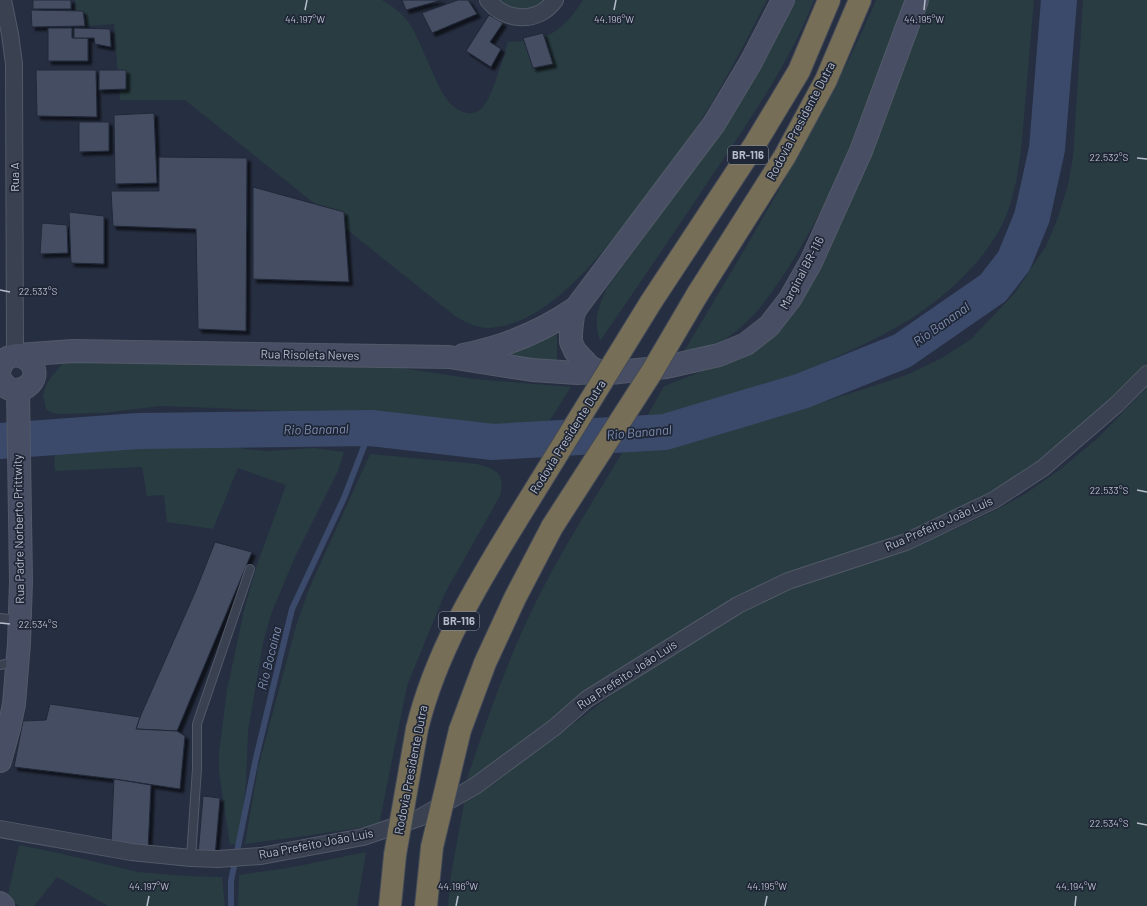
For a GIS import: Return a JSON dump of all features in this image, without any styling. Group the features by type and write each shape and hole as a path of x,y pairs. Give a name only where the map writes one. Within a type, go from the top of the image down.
{"highway":[{"name":"Rodovia Presidente Dutra","path":"390,906 395,855 422,706 447,645 478,582 651,302 755,144 799,71 829,0"},
{"name":"Rodovia Presidente Dutra","path":"426,906 432,847 460,730 485,663 515,598 552,527 653,370 697,295 784,156 826,80 860,0"}],"main road":[{"path":"601,372 586,364 578,356 571,342 571,327 576,308 714,124 751,62 783,0"},
{"name":"Marginal BR-116","path":"601,372 610,373 645,370 686,364 719,355 733,350 752,340 769,326 781,313 811,262 861,151 917,0"},
{"path":"449,357 483,351 508,344 537,331 576,308"},
{"name":"Rua Risoleta Neves","path":"8,358 73,351 449,357 532,370 577,373 601,372"},
{"path":"34,371 44,361 73,351"},
{"path":"0,378 3,384 18,395 32,382 34,371 32,364 28,359 8,358"},
{"name":"Rua Padre Norberto Prittwity","path":"0,761 14,704 9,663 10,619 21,581 18,395"}],"street":[{"name":"Rua A","path":"3,0 14,64 8,358"},
{"path":"488,0 502,13 520,18 538,14 550,6 555,0"},
{"name":"Rua Prefeito João Luís","path":"0,830 131,852 191,858 218,858 261,856 363,837 419,818 475,786 555,727 588,699 738,605 788,581 906,542 994,500 1043,468 1116,404 1147,374"}],"lane":[{"path":"191,858 197,768 197,724 250,569"}],"shaded area":[{"path":"75,0 382,0 397,10 409,23 417,37 438,85 447,99 459,110 467,113 474,113 480,110 487,102 501,66 508,42 544,37 552,33 568,21 583,0 767,0 725,80 692,135 602,253 560,295 537,312 513,323 484,328 475,326 455,316 185,100 120,100 114,24 77,27"},
{"path":"496,0 549,0 544,5 516,12"},
{"path":"792,0 814,0 782,67 742,131 600,341 597,321 601,301 607,288 724,127"},
{"path":"876,0 907,0 855,136 841,169 809,234 774,290 745,323 722,341 709,348 700,351 683,353 756,230 809,136 852,52"},
{"path":"925,0 1034,0 1018,172 1008,211 990,246 977,262 947,292 913,317 881,336 796,376 746,396 686,415 641,427 664,386 713,367 769,335"},
{"path":"1083,0 1147,0 1147,367 1093,419 1015,480 924,527 784,578 466,782 505,671 524,627 566,546 625,448 704,436 780,416 904,376 940,359 970,340 1015,293 1046,246 1057,220 1068,185 1073,157"},
{"path":"557,327 557,363 501,356"},
{"path":"64,362 333,362 409,369 474,379 571,387 543,431 446,425 368,415 160,406 103,413 57,414 46,409 43,395 47,383"},
{"path":"1147,387 1147,906 448,906 451,875 465,798 543,747 627,683 736,615 784,591 902,550 953,530 996,510 1025,494 1062,468 1099,437"},
{"path":"186,433 209,437 229,445 245,449 267,451 314,448 344,452 338,471 295,557 271,614 263,643 248,731 246,782 239,844 230,845 219,772 219,753 227,690 245,606 257,565 286,485 238,468 213,529 167,522 164,495 147,496 142,467 55,471 54,453 59,447 67,444 125,442"},
{"path":"370,454 477,464 484,466 495,471 501,478 502,489 500,496 445,593 407,686 379,825 245,844 258,768 296,626 309,589"},
{"path":"19,845 138,872 222,877 225,906 108,906 57,877 34,906 20,906 7,899"},
{"path":"366,852 357,906 238,906 239,875 288,868"}],"building":[{"path":"33,0 71,0 71,9 33,9"},
{"path":"402,0 442,0 406,10"},
{"path":"458,0 468,0 477,14 432,33 422,13"},
{"path":"31,10 83,11 85,26 32,27"},
{"path":"489,15 503,23 490,42 501,49 491,67 466,51"},
{"path":"48,28 72,28 72,38 88,38 88,61 48,61"},
{"path":"74,28 110,29 111,47 95,44 94,38 74,38"},
{"path":"543,33 553,64 533,68 523,38"},
{"path":"36,70 96,70 97,117 37,116"},
{"path":"99,70 126,70 126,89 99,90"},
{"path":"154,113 157,183 115,184 114,115"},
{"path":"79,122 109,122 109,151 79,152"},
{"path":"159,157 247,158 246,331 198,329 196,229 113,226 111,191 159,191"},
{"path":"253,187 344,212 349,282 253,279"},
{"path":"69,212 104,216 104,264 71,263"},
{"path":"42,223 67,225 68,253 40,254"},
{"path":"215,542 252,552 177,731 136,729 196,590"},
{"path":"50,704 140,717 136,729 177,731 185,736 180,789 114,779 14,767 23,721 46,720"},
{"path":"114,779 151,785 148,849 111,844"},
{"path":"203,796 220,798 215,856 198,855"}],"waterway":[{"name":"Rio Bananal","path":"0,441 138,431 371,428 493,442 665,432 802,391 902,351 993,288 1014,261 1032,217 1047,149 1059,0"},
{"name":"Rio Bocaína","path":"231,906 231,881 256,758 292,609 344,498 371,428"}]}
